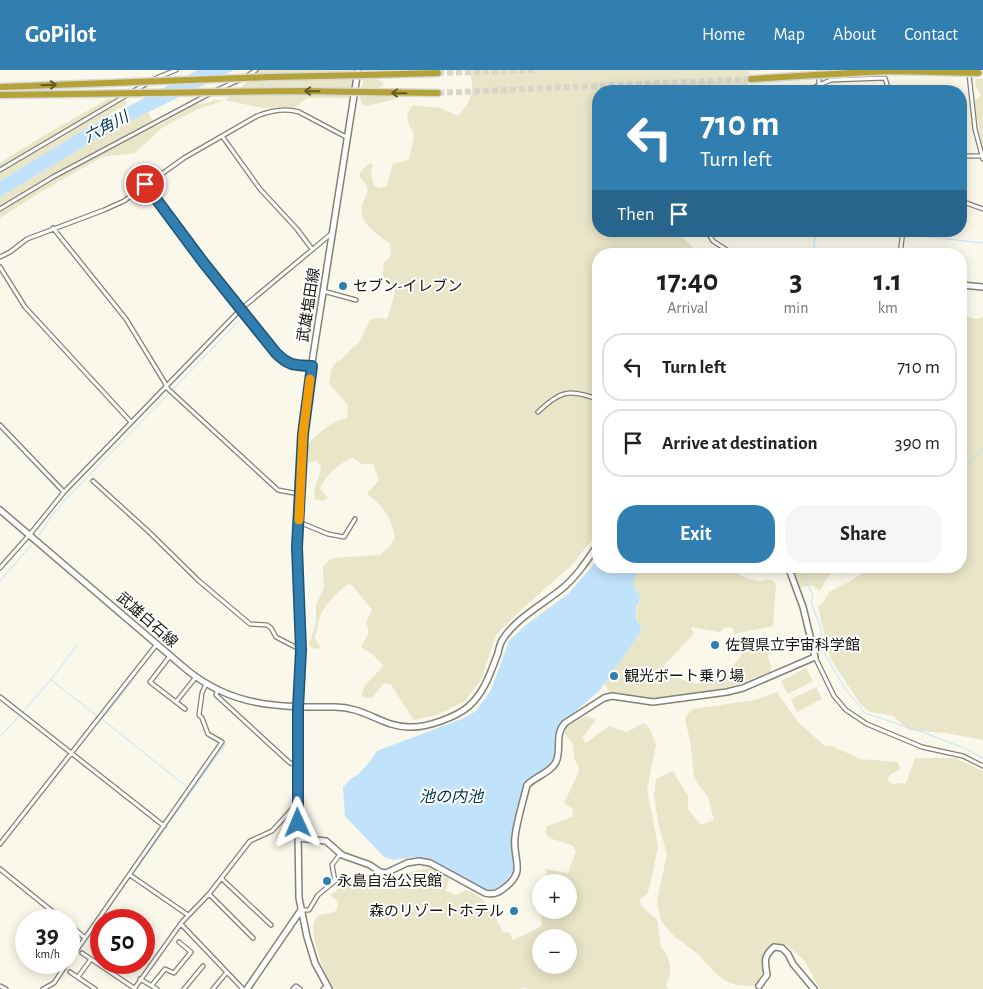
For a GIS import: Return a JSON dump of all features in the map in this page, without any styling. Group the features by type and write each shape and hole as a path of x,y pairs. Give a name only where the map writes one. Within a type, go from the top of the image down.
{"highway":[{"path":"752,79 817,72 981,73"},
{"path":"0,87 271,76 438,73"},
{"path":"0,95 300,91 438,93"}],"main road":[{"name":"武雄塩田線","path":"326,988 315,963 301,910 297,808 298,708 301,650 297,547 303,434 323,291 358,70"},
{"path":"967,286 983,287"},
{"name":"武雄白石線","path":"0,510 170,656 217,691 234,698 260,704 298,708 336,706 353,708 395,726 410,728 430,724 453,716 469,706 481,693 503,639 517,624 564,587 582,568 592,552"},
{"path":"298,838 326,841 340,854 370,865 380,872 386,873 407,863 419,861 430,863 485,893 491,895 499,892 509,885 518,869 514,845 527,784 545,773 555,764 560,729 566,723 604,698 612,696 653,702 727,692 743,688 816,658 802,608 789,573"},
{"path":"245,989 301,910"},
{"path":"759,986 767,975 765,960 767,954 774,947 782,948 788,954 793,964 814,989"}],"street":[{"path":"0,170 156,78 176,70"},
{"path":"0,209 61,173 256,70"},
{"path":"967,156 982,157 975,129 968,70"},
{"path":"817,72 819,85 831,80 885,78 887,85"},
{"path":"0,257 10,252 21,242 118,204 184,158 267,112 293,110 348,138"},
{"path":"222,136 260,189 297,229 312,249"},
{"path":"145,184 282,360 293,365 312,366"},
{"path":"967,203 983,209"},
{"path":"53,228 126,319 167,388 278,490 300,494"},
{"path":"0,568 64,492 131,422 167,388 241,309 332,234"},
{"path":"711,237 713,241 724,248"},
{"path":"0,267 24,307 131,422"},
{"path":"323,291 356,300"},
{"path":"538,412 553,398 564,393 592,397"},
{"path":"0,425 64,492"},
{"path":"93,481 199,581 250,624 271,628 276,636 301,650"},
{"path":"299,522 328,534 344,537 355,519"},
{"path":"0,844 157,644"},
{"path":"170,656 150,682 185,709"},
{"path":"816,658 834,696 846,710 867,724 922,747 963,756 983,766"},
{"path":"176,702 196,677"},
{"path":"80,945 222,742 208,734 199,715 202,693 206,684"},
{"path":"217,691 216,695 223,702 290,763 297,765"},
{"path":"0,697 164,826"},
{"path":"113,974 134,989 188,915 222,879 250,841 265,836 293,808 297,808"},
{"path":"301,910 309,910 318,895 335,881 332,865 340,854"},
{"path":"0,869 49,909"},
{"path":"130,874 188,915"},
{"path":"222,879 271,925"},
{"path":"209,894 253,938"},
{"path":"181,924 245,989"},
{"path":"80,934 85,938"},
{"path":"152,985 165,970 174,973 191,952 179,942"},
{"path":"82,953 90,957"},
{"path":"78,977 90,959"},
{"path":"184,989 203,966"},
{"path":"213,989 227,972"},
{"path":"43,989 54,983 60,974"},
{"path":"73,974 95,989"},
{"path":"140,979 157,989"},
{"path":"0,986 6,989"},
{"path":"293,989 296,986 300,989"}],"shaded area":[{"path":"252,70 353,70 350,98 307,98 296,107 262,108 225,100 255,76"},
{"path":"365,70 376,70 373,74 374,78 383,82 383,85 371,92 372,96 396,96 396,99 367,106 362,104 360,98"},
{"path":"468,70 767,70 750,71 748,85 592,85 592,237 682,237 694,248 592,248 592,540 571,566 523,608 496,635 481,680 465,701 437,715 414,720 391,685 384,683 372,698 362,697 364,688 383,665 361,647 369,632 366,623 372,610 352,585 349,584 338,593 321,614 314,637 321,648 314,649 309,645 316,622 316,605 324,588 324,565 332,558 380,555 390,546 395,537 392,524 386,513 367,494 379,480 373,464 361,464 353,458 338,466 326,478 320,488 328,498 323,501 315,499 314,494 321,466 316,461 306,463 306,455 310,442 317,435 332,424 347,418 348,405 329,384 331,370 336,362 342,359 359,343 370,320 376,318 386,319 388,317 395,292 383,275 384,262 391,256 390,244 373,231 364,220 362,207 367,189 359,176 362,170 370,163 373,164 371,174 374,186 381,188 387,186 393,163 409,159 414,136 407,118 409,110 413,105 440,108 458,116 471,95 471,77"},
{"path":"976,79 983,79 983,149 974,102 981,95 975,85"},
{"path":"108,99 124,100 127,104 0,181 0,163"},
{"path":"225,100 196,110 163,127 135,153 102,157 0,218 0,197 106,133 148,112 156,127 196,104"},
{"path":"967,317 976,319 983,317 983,740 946,733 909,730 893,716 870,712 861,705 830,658 818,607 829,592 863,573 967,573"},
{"path":"636,573 738,573 753,580 772,580 776,585 773,626 734,634 733,629 729,627 724,628 720,632 691,627 694,634 664,665 681,679 700,683 709,681 719,677 735,663 742,653 744,641 763,637 772,671 730,686 682,699 653,701 611,694 604,683 640,633 636,615 641,597 633,585"},
{"path":"794,573 832,573 820,591 812,585 799,588"},
{"path":"806,668 813,681 788,694 781,681"},
{"path":"816,687 822,699 797,712 791,699"},
{"path":"777,692 798,722 826,747 830,745 860,759 898,762 900,769 891,774 887,779 891,784 906,783 915,758 955,758 983,771 983,989 820,989 804,960 786,945 771,957 756,985 736,985 715,973 698,954 675,937 661,921 657,901 667,854 659,827 654,796 656,779 673,771 688,796 688,809 701,825 714,820 708,797 694,776 690,740 685,720 686,716 693,709 755,700"},
{"path":"586,716 596,720 582,738 586,743 609,726 627,732 644,723 650,729 656,745 647,789 658,846 650,886 647,894 639,900 644,908 657,919 661,947 667,955 670,965 670,975 666,984 668,989 528,989 524,987 520,989 333,989 318,954 313,933 318,916 337,910 338,902 330,895 353,878 372,874 378,876 385,883 410,872 429,868 449,879 446,891 456,895 465,890 479,896 489,907 504,933 509,932 513,940 532,931 532,974 577,974 577,929 536,929 542,926 541,919 577,919 577,874 548,874 545,869 568,873 576,851 572,845 549,838 545,832 547,826 572,817 573,809 564,803 579,768 574,758 573,744 564,732 567,726"}],"water":[{"name":"六角川","path":"198,70 234,70 106,133 0,197 0,181 87,128"},
{"name":"池の内池","path":"592,566 592,573 636,573 633,585 641,597 636,608 636,620 641,626 640,633 600,690 561,724 556,736 555,759 552,763 525,783 512,840 515,870 497,891 489,892 424,859 414,857 393,860 384,857 345,816 343,787 360,773 377,751 464,718 476,711 491,690 509,641 526,625 569,593"}],"waterway":[{"path":"814,248 815,237"},
{"path":"930,237 983,243"},
{"path":"39,535 52,515 67,498 242,318"},
{"path":"0,429 61,493"},
{"path":"967,465 983,448"},
{"path":"0,581 31,545"},
{"path":"802,573 813,595 811,602 820,626 825,654 846,690 865,713 928,734 964,748 983,758"},
{"path":"0,737 51,680 77,645"},
{"path":"51,680 97,716"},
{"path":"132,682 102,719 187,787"},
{"path":"179,907 133,874 226,743"},
{"path":"182,925 190,915"},
{"path":"184,930 233,981"}],"tunnel":[{"path":"438,73 536,70"},
{"path":"617,85 751,79"},
{"path":"438,93 592,86"}],"slow traffic":[{"path":"299,520 305,407 310,379"}],"place":[{"name":"セブン-イレブン","path":"343,286"},
{"name":"佐賀県立宇宙科学館","path":"715,645"},
{"name":"観光ボート乗り場","path":"614,676"},
{"name":"永島自治公民館","path":"327,881"},
{"name":"森のリゾートホテル","path":"514,911"}],"route":[{"path":"145,184 248,320 282,360 293,365 312,366 305,407 297,547 301,650 297,765 298,823"}]}
